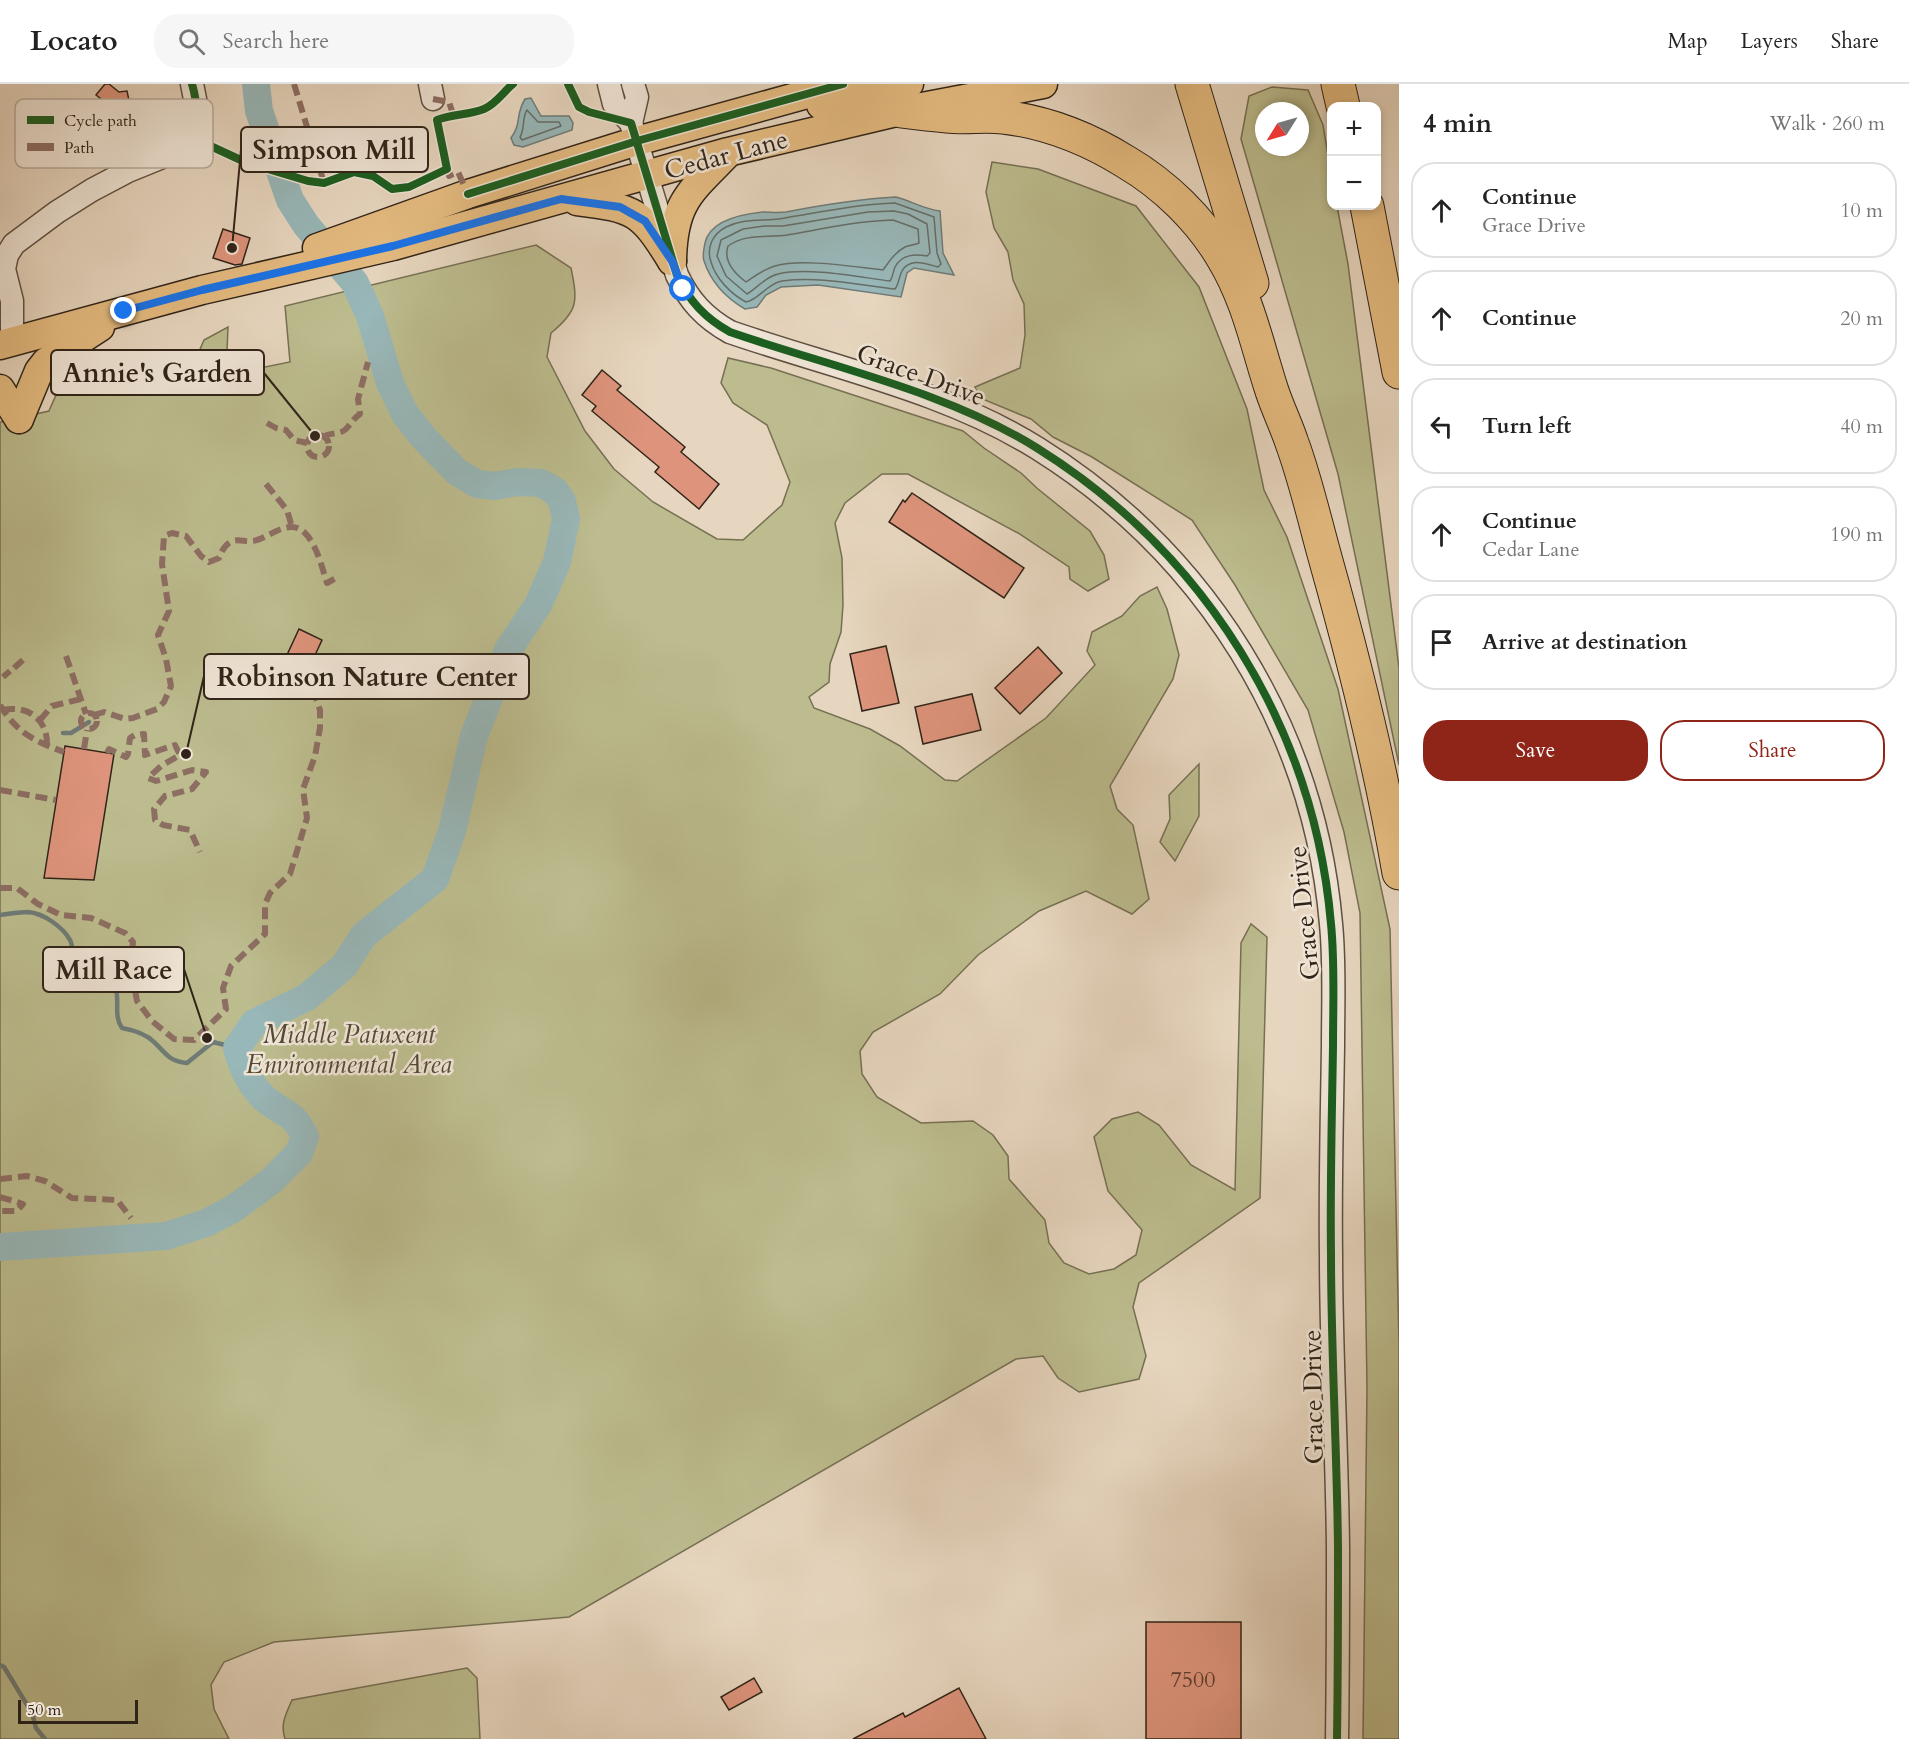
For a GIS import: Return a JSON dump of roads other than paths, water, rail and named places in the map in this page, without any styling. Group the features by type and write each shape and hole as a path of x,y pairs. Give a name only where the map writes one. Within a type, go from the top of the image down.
{"highway":[{"path":"1192,84 1265,325 1293,444 1352,653 1376,749 1399,873"},
{"path":"1338,84 1342,102"},
{"path":"905,98 949,117 1005,118 1035,123 1095,144 1155,181 1181,204 1206,233 1239,288 1254,326 1272,392 1293,444"},
{"path":"1368,210 1399,372"}],"main road":[{"name":"Cedar Lane","path":"202,290 468,194 639,149 843,84"},
{"name":"Cedar Lane","path":"6,343 202,290 393,246 561,199 639,149 728,152 905,98 1043,84"},
{"path":"639,149 824,104 905,98"},
{"path":"672,261 675,222 682,205 697,184 728,152"},
{"path":"561,199 610,205 631,212 645,221 672,261"},
{"path":"0,389 19,419 39,371 46,362 124,311"}],"street":[{"path":"192,84 194,99"},
{"path":"609,84 614,104 639,149"},
{"path":"633,84 637,97 639,149"},
{"name":"Grace Drive","path":"639,149 672,261 683,289 694,304 709,318 730,332 941,400 987,420 1078,475 1127,514 1163,548 1190,580 1215,612 1244,656 1279,722 1305,791 1317,836 1331,924 1333,978 1330,1256 1338,1547 1337,1739"},
{"path":"6,343 12,301 4,268 7,255 14,244 57,212 92,190 135,168"}],"water":[{"path":"531,98 541,116 569,116 573,123 572,130 523,147 514,145 511,138 520,110 525,99"},
{"path":"896,197 940,211 943,253 954,275 914,268 907,273 901,297 818,285 781,287 766,295 757,307 745,309 720,289 704,261 708,235 720,224 737,217"}],"waterway":[{"path":"0,1247 166,1236 206,1223 233,1209 271,1181 299,1153 305,1137 301,1129 292,1117 270,1103 254,1087 237,1048 254,1023 307,997 344,966 364,935 435,879 452,831 474,736 508,650 538,605 557,562 566,519 562,501 555,491 541,483 517,482 495,486 477,484 457,472 424,438 405,414 390,383 370,316 355,283 306,225 290,200 259,111 256,84"},
{"path":"63,733 71,733 89,722"},
{"path":"0,915 34,913 58,926 70,940 73,959 77,966 99,971 112,981 117,995 117,1015 122,1028 147,1036 171,1058 187,1063 213,1042 237,1048"},
{"path":"0,1665 4,1667 32,1713 36,1728 45,1739"}],"place":[{"name":"Simpson Mill","path":"232,248"},
{"name":"Annie's Garden","path":"315,436"},
{"name":"Robinson Nature Center","path":"186,754"},
{"name":"Mill Race","path":"207,1038"}],"park label":[{"name":"Middle Patuxent Environmental Area","path":"349,1049"}]}
